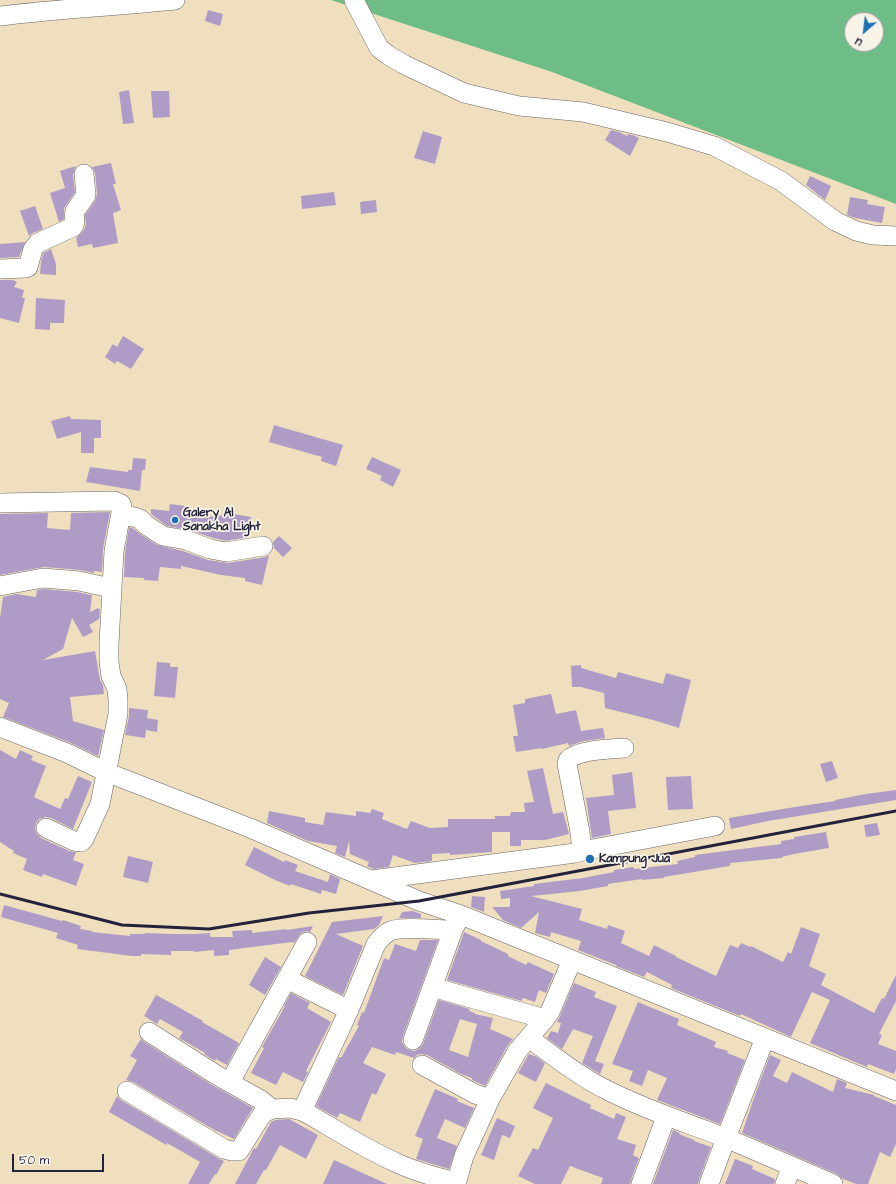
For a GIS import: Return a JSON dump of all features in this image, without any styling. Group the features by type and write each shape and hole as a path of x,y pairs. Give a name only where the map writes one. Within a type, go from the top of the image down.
{"street":[{"path":"0,16 39,11 117,6 175,0"},
{"path":"354,0 379,48 403,64 464,92 519,106 583,112 667,132 714,146 781,181 835,221 856,231 873,235 896,236"},
{"path":"0,269 28,267 35,246 38,243 73,227 76,223 74,214 75,211 86,195 84,174"},
{"path":"0,503 114,501 122,507 114,551 109,644 111,676 117,689 118,700 116,728 100,804 84,839 81,842 69,839 46,828"},
{"path":"121,515 134,517 163,536 186,540 210,549 226,552 263,546"},
{"path":"0,586 43,578 79,581 111,588"},
{"path":"0,727 67,753 106,772 250,828 372,880 420,901 457,923 572,960 896,1091"},
{"path":"582,851 580,832 567,764 568,760 570,757 578,754 624,748"},
{"path":"372,880 567,854 715,826"},
{"path":"413,1040 457,923"},
{"path":"302,1111 349,1010 376,944 389,932 399,929 457,923"},
{"path":"230,1082 307,942"},
{"path":"127,1091 224,1149 239,1152 263,1113 272,1109 290,1108 302,1111 361,1145 398,1164 430,1176 456,1183 464,1156 490,1099 518,1050 550,1012 572,960"},
{"path":"287,979 349,1010"},
{"path":"432,987 545,1019"},
{"path":"149,1032 261,1100 272,1109"},
{"path":"529,1038 586,1078 609,1092 666,1116 726,1138 833,1184"},
{"path":"709,1184 765,1038"},
{"path":"422,1065 475,1094 490,1099"},
{"path":"641,1184 666,1116"},
{"path":"785,1184 792,1166"}],"green space":[{"path":"331,0 896,0 896,204 552,72"}],"building":[{"path":"208,10 223,14 220,26 205,21"},
{"path":"129,90 134,123 123,124 119,92"},
{"path":"151,91 169,91 170,117 153,118"},
{"path":"611,130 627,136 628,134 639,138 630,156 605,140"},
{"path":"423,131 442,137 435,164 414,158"},
{"path":"111,163 116,184 113,184 121,210 113,213 118,243 93,248 92,244 78,247 76,238 84,230 86,224 85,215 95,201 97,194 95,173 92,167"},
{"path":"76,166 73,175 75,192 64,208 64,219 59,222 50,193 65,188 60,171"},
{"path":"810,176 831,186 825,200 806,185"},
{"path":"334,192 336,205 302,209 301,196"},
{"path":"850,197 868,200 867,204 885,207 882,223 847,215"},
{"path":"376,200 377,212 361,214 360,202"},
{"path":"35,206 43,229 29,236 20,211"},
{"path":"25,242 19,257 0,258 0,244"},
{"path":"51,249 56,264 56,275 40,274 43,254"},
{"path":"0,280 13,280 17,282 14,287 24,290 22,298 25,298 19,323 0,318"},
{"path":"36,298 65,300 64,323 50,323 50,330 35,329"},
{"path":"123,336 144,349 131,369 117,361 115,364 105,357 113,344 117,347"},
{"path":"70,416 71,419 101,420 101,438 94,438 94,453 81,453 81,432 57,439 51,421"},
{"path":"274,425 343,445 336,466 321,461 322,457 269,442"},
{"path":"372,457 401,470 393,487 380,480 382,476 366,469"},
{"path":"133,458 146,459 145,470 142,470 140,491 86,482 90,467 128,472 128,470 132,470"},
{"path":"170,504 185,506 185,509 209,514 208,517 234,514 251,517 249,537 226,541 213,538 190,530 167,526 151,514 151,509 169,511"},
{"path":"110,512 103,549 102,572 94,571 94,573 80,570 44,567 0,575 0,514 48,513 47,528 70,530 71,513"},
{"path":"129,527 157,545 183,551 208,560 228,563 269,555 262,585 245,581 245,578 221,575 181,566 181,569 160,567 158,581 144,580 144,578 124,577 125,552"},
{"path":"279,536 292,548 283,557 274,548 273,542"},
{"path":"44,589 92,595 90,612 98,608 100,610 99,619 89,625 93,632 83,637 72,618 63,649 43,660 95,651 104,694 70,697 73,721 104,730 98,756 71,743 3,717 9,703 0,699 0,618 3,597 16,594 36,597 37,590"},
{"path":"157,662 170,663 170,667 178,667 175,698 154,696"},
{"path":"581,665 581,668 616,678 618,672 663,684 666,673 691,680 679,728 605,708 604,693 581,687 572,687 571,666"},
{"path":"551,694 556,714 576,710 581,731 603,728 605,738 584,741 569,746 568,743 542,749 516,752 513,736 518,736 513,705 525,703 525,699"},
{"path":"129,708 148,710 147,718 158,720 157,732 146,730 145,738 125,735"},
{"path":"0,750 16,759 20,750 33,756 31,760 46,766 34,797 60,809 65,798 68,799 78,776 92,782 73,829 51,818 45,817 39,819 36,823 35,829 41,838 69,851 76,852 73,860 84,864 76,886 43,874 42,877 23,870 27,859 13,853 14,851 0,842"},
{"path":"832,761 838,778 826,782 820,764"},
{"path":"543,768 553,814 563,812 569,834 545,840 521,840 521,846 510,846 510,832 492,832 492,852 450,855 450,853 432,854 432,861 415,863 393,855 389,867 374,869 367,866 369,862 350,854 349,841 345,857 335,853 337,846 308,841 267,823 269,811 305,818 305,822 323,825 326,812 356,816 356,811 370,813 372,809 384,813 382,819 407,829 411,821 430,828 448,827 448,819 495,819 495,816 510,816 511,812 525,812 524,803 534,802 527,771"},
{"path":"632,772 636,808 608,811 611,834 592,838 586,798 614,795 612,775"},
{"path":"691,776 693,809 668,810 666,777"},
{"path":"896,790 896,800 768,821 731,829 729,818"},
{"path":"877,823 880,835 866,837 864,825"},
{"path":"826,832 829,848 794,854 782,858 730,863 730,866 664,878 642,879 608,884 608,886 580,891 531,896 582,909 579,920 607,929 608,925 625,931 621,943 649,956 654,945 716,976 730,945 738,948 741,943 750,947 751,946 783,962 788,952 791,954 801,927 820,934 809,966 826,974 821,985 874,1013 882,998 884,999 896,975 896,1001 879,1034 882,1035 878,1044 896,1051 896,1069 894,1074 868,1064 867,1067 810,1043 830,1000 812,992 791,1037 741,1014 740,1016 671,988 672,985 647,972 644,977 578,950 581,941 551,932 550,937 535,933 539,912 521,928 503,920 492,907 510,907 510,898 501,899 500,891 534,886 534,884 583,878 633,867 634,869 678,864 677,861 695,857 695,855 781,844 781,841 794,839 794,837"},
{"path":"254,847 284,862 285,860 298,865 295,871 328,882 330,874 340,879 336,894 322,890 321,894 291,884 290,886 245,865"},
{"path":"128,856 153,862 148,883 123,877"},
{"path":"472,896 485,897 484,912 471,907"},
{"path":"4,905 62,921 63,920 81,926 80,929 92,932 130,936 130,934 145,933 210,933 210,937 233,937 232,931 252,930 252,933 313,926 310,932 306,931 301,933 294,943 292,942 229,950 229,955 214,956 214,950 194,952 171,951 171,955 141,954 141,956 132,956 77,949 78,945 56,938 58,933 1,917"},
{"path":"413,911 421,914 421,918 399,918 402,912"},
{"path":"383,916 379,925 374,929 336,934 363,946 343,995 305,976 332,922"},
{"path":"464,932 508,954 508,956 526,965 528,962 554,974 546,993 539,990 535,1002 523,998 522,1001 447,980"},
{"path":"420,940 438,940 403,1036 402,1042 405,1047 409,1050 415,1051 423,1044 439,1000 470,1009 469,1011 475,1014 493,1018 490,1029 513,1039 508,1045 485,1086 427,1055 421,1054 414,1058 396,1052 395,1055 372,1047 363,1063 386,1074 376,1095 372,1093 360,1122 340,1113 337,1118 316,1106 339,1057 341,1058 359,1026 357,1025 362,1012 364,1013 384,958 389,960 395,944 416,951","holes":["460,1019 477,1024 468,1057 449,1050"]},
{"path":"265,957 281,967 265,995 249,985"},
{"path":"574,983 596,992 594,997 617,1006 595,1061 604,1064 600,1074 582,1063 593,1036 573,1029 562,1049 547,1038 551,1031 558,1033 561,1023 557,1022"},
{"path":"291,993 310,1003 307,1008 331,1022 306,1071 308,1072 303,1082 283,1072 276,1085 251,1073 264,1048 262,1047"},
{"path":"156,995 239,1043 227,1065 216,1059 215,1061 204,1054 205,1053 179,1038 183,1032 160,1019 157,1024 144,1016"},
{"path":"638,1002 679,1019 677,1025 716,1042 714,1047 728,1051 727,1053 745,1060 720,1124 657,1100 667,1078 648,1070 642,1086 629,1081 633,1071 612,1064"},
{"path":"141,1039 212,1085 253,1108 234,1139 216,1131 133,1082 126,1080 137,1060 130,1056"},
{"path":"529,1054 537,1057 545,1063 536,1082 518,1073"},
{"path":"770,1055 781,1060 773,1076 787,1083 792,1072 833,1092 837,1079 847,1083 845,1088 874,1095 896,1105 896,1144 890,1157 880,1152 868,1184 856,1184 843,1179 837,1174 742,1133"},
{"path":"546,1083 591,1105 590,1108 614,1119 616,1113 626,1117 617,1139 636,1145 633,1155 639,1158 630,1184 601,1184 603,1178 570,1166 561,1184 535,1184 518,1176 533,1148 538,1150 553,1118 533,1108"},
{"path":"435,1089 474,1108 465,1128 445,1119 437,1138 457,1146 449,1169 416,1159 423,1139 415,1136"},
{"path":"117,1096 121,1100 224,1161 209,1184 188,1184 200,1162 167,1143 166,1145 109,1112"},
{"path":"497,1118 515,1126 510,1138 502,1135 494,1160 481,1155"},
{"path":"289,1119 318,1135 306,1159 280,1145 256,1184 235,1184 254,1148 256,1149 271,1122 275,1120"},
{"path":"673,1130 694,1141 711,1147 698,1184 653,1184"},
{"path":"735,1159 753,1166 752,1169 775,1179 774,1184 725,1184"},
{"path":"334,1160 387,1184 323,1184"}],"railway":[{"path":"0,894 122,925 209,929 309,913 419,901 896,811"}],"place":[{"name":"Galery Al Sanakha Light","path":"175,520"},
{"name":"Kampung Jua","path":"590,859"}]}
